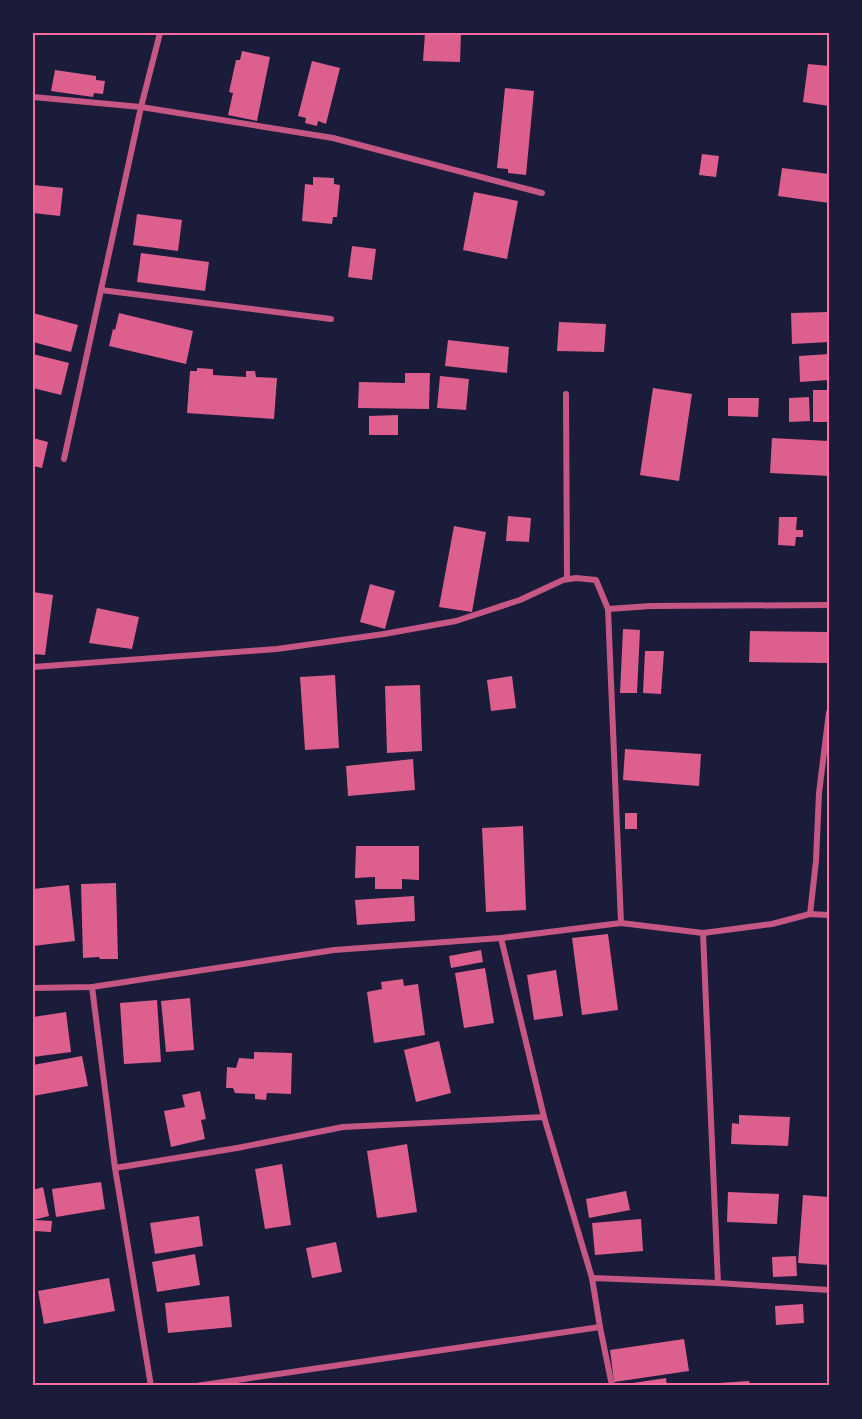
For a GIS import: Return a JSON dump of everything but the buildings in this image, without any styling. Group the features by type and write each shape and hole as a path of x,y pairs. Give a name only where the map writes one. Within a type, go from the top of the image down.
{"street":[{"path":"64,459 141,107 160,33"},
{"path":"33,97 141,107 333,138 542,193"},
{"path":"101,290 331,319"},
{"path":"567,394 567,579"},
{"path":"33,667 277,649 384,634 456,621 520,600 563,580 576,578 596,580 608,609 621,923"},
{"path":"608,609 651,606 829,605"},
{"path":"810,914 816,861 819,793 829,712"},
{"path":"33,988 92,987 334,950 501,938 621,923 704,933 772,924 810,914 829,915"},
{"path":"704,933 718,1283"},
{"path":"501,938 544,1117 592,1278 612,1386"},
{"path":"92,987 115,1168 151,1386"},
{"path":"115,1168 237,1148 343,1127 544,1117"},
{"path":"592,1278 829,1290"},
{"path":"195,1386 600,1327"}]}
